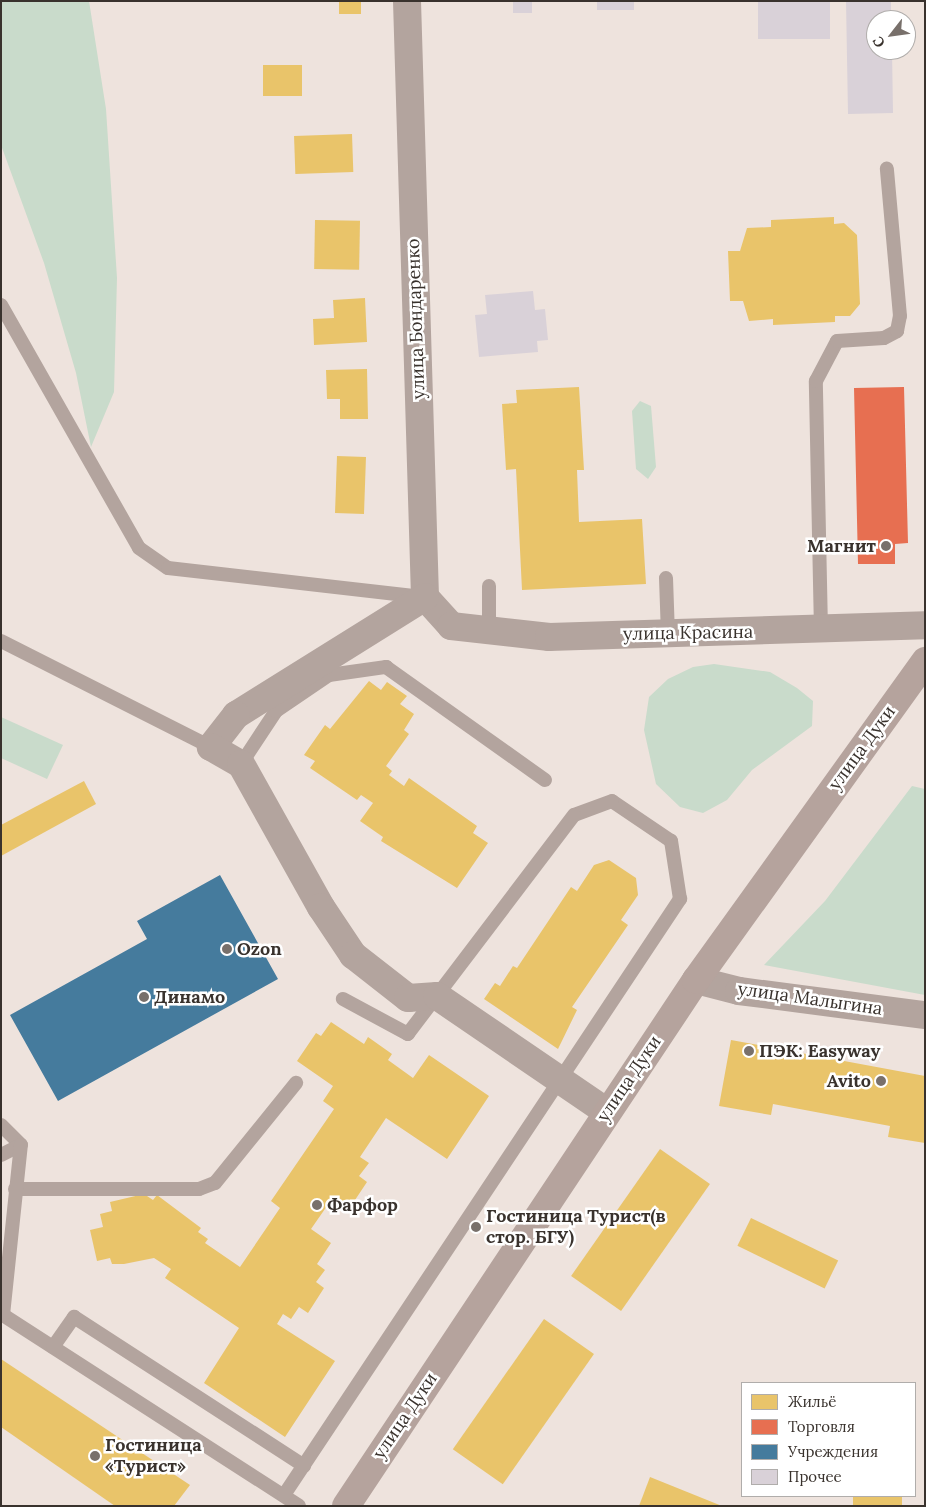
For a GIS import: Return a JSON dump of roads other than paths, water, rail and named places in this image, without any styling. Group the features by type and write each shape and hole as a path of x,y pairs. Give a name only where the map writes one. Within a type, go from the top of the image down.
{"main road":[{"name":"улица Дуки","path":"346,1506 696,980 925,660"}],"street":[{"name":"улица Бондаренко","path":"406,1 425,597"},
{"name":"улица Красина","path":"425,597 451,626 549,637 668,634 732,628 821,630 925,625"},
{"path":"425,597 236,715 211,747 241,764 321,907 353,955 408,998 437,996 607,1112"},
{"name":"улица Малыгина","path":"696,980 740,991 925,1015"}],"lane":[{"path":"821,630 816,381 837,341 884,338 897,331 900,316 887,169"},
{"path":"1,305 139,548 168,568 425,597"},
{"path":"666,578 668,634"},
{"path":"489,586 489,630"},
{"path":"1,641 211,747"},
{"path":"241,764 276,712 329,675 386,667 545,780"},
{"path":"284,1495 562,1082 680,899 671,841 612,801 574,815 408,1034 343,999"},
{"path":"15,1189 199,1189 216,1183 296,1083"},
{"path":"1,1125 21,1145"},
{"path":"21,1145 2,1315 299,1506"},
{"path":"1,1155 21,1145"},
{"path":"53,1347 74,1317 304,1466"}],"place":[{"name":"Магнит","path":"886,546"},
{"name":"Ozon","path":"227,949"},
{"name":"Динамо","path":"144,997"},
{"name":"ПЭК: Easyway","path":"749,1051"},
{"name":"Avito","path":"881,1081"},
{"name":"Фарфор","path":"317,1205"},
{"name":"Гостиница Турист(в стор. БГУ)","path":"476,1227"},
{"name":"Гостиница «Турист»","path":"95,1456"}]}
